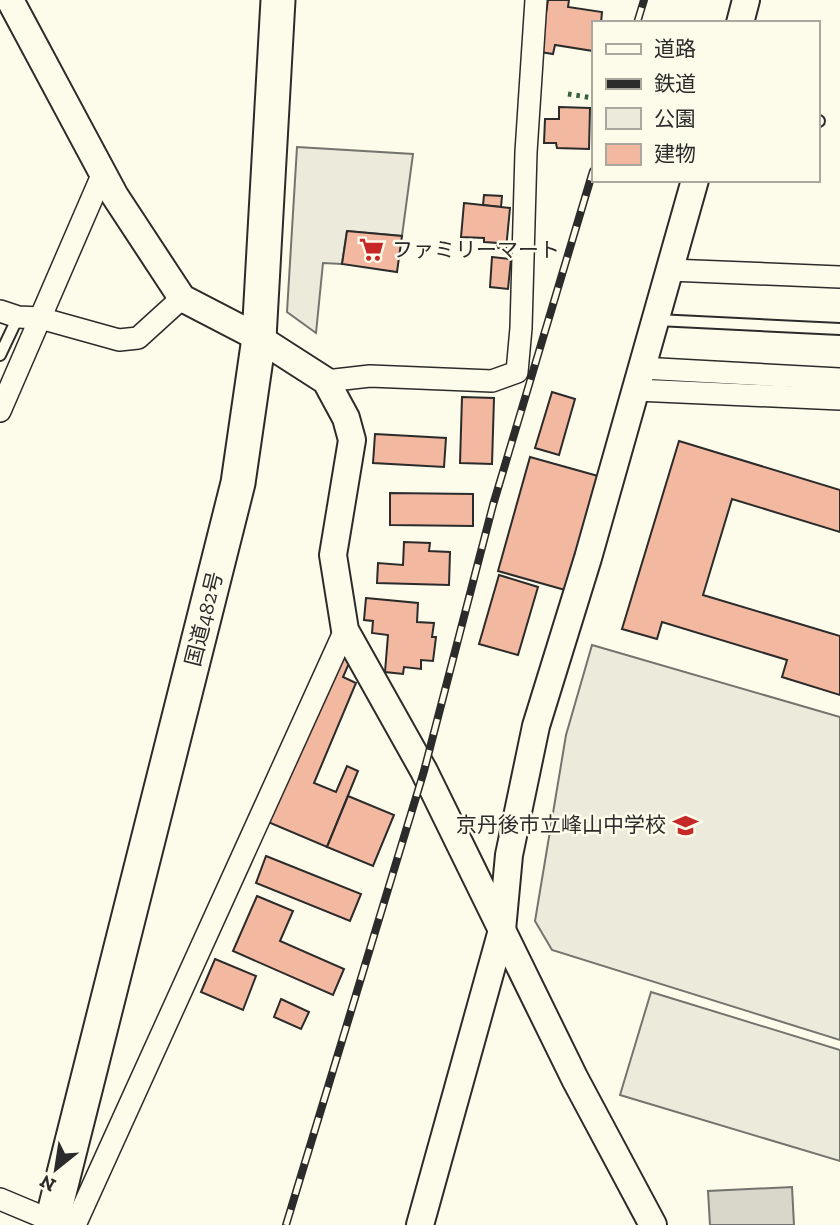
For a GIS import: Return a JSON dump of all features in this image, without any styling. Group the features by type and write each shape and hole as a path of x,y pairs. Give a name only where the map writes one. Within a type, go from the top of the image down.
{"highway":[{"name":"国道482号","path":"60,1224 238,483 259,338 278,0"}],"street":[{"path":"10,0 115,196 183,298 259,338 326,381 346,418 352,440 333,555 345,630 424,771 575,1079 653,1225"},
{"path":"326,381 370,376 492,381 517,372 521,328 526,152 536,0"},
{"path":"741,21 746,0"},
{"path":"0,411 103,173"},
{"path":"420,1225 502,930 509,855 536,726 588,558 694,182"},
{"path":"670,270 840,277"},
{"path":"9,314 40,318 119,340 138,338 183,298"},
{"path":"638,379 840,379"},
{"path":"638,379 840,399"},
{"path":"0,1199 60,1224 345,630"}],"lane":[{"path":"0,355 9,314"},
{"path":"657,320 840,329"}],"green space":[{"path":"592,645 840,717 840,1040 552,950 535,921 566,735"},
{"path":"651,992 840,1050 840,1161 620,1095"}],"shaded area":[{"path":"297,147 413,154 402,236 347,231 342,264 323,263 316,333 287,312"},
{"path":"792,1187 794,1225 710,1225 708,1191"}],"building":[{"path":"548,0 569,0 568,7 602,12 601,21 592,21 592,51 555,45 553,54 540,52"},
{"path":"559,107 590,108 589,149 557,148 556,143 544,143 545,119 559,119"},
{"path":"484,195 502,196 501,207 483,205"},
{"path":"464,203 510,208 506,249 497,248 498,243 484,242 484,238 461,237"},
{"name":"ファミリーマート","path":"347,231 402,236 397,272 342,264"},
{"path":"492,257 511,259 508,289 490,287"},
{"path":"552,392 575,399 559,455 535,448"},
{"path":"462,397 494,398 492,464 460,463"},
{"path":"375,434 446,438 444,467 373,463"},
{"path":"679,441 840,490 840,532 732,499 703,595 840,636 840,695 782,677 787,660 662,622 657,639 622,629"},
{"path":"530,457 598,476 565,590 498,571"},
{"path":"390,493 473,494 473,526 390,525"},
{"path":"404,542 430,543 429,551 450,552 449,585 377,583 378,563 403,565"},
{"path":"499,575 538,587 518,655 479,644"},
{"path":"366,598 418,603 417,622 434,623 432,637 436,637 433,661 421,660 421,669 404,667 403,674 385,672 388,635 372,633 373,621 364,620"},
{"path":"331,653 350,661 343,677 356,683 314,783 336,792 347,766 358,771 327,847 261,819"},
{"path":"348,796 394,815 373,866 327,847"},
{"path":"266,856 361,894 350,921 256,883"},
{"path":"257,896 293,911 280,941 344,969 333,995 233,951"},
{"path":"215,959 256,976 243,1010 201,992"},
{"path":"281,999 309,1012 301,1029 274,1017"}],"railway":[{"path":"638,21 644,0"},
{"path":"286,1225 424,771 493,505 592,174"}],"hedge":[{"path":"568,94 592,98"}],"place":[{"name":"ファミリーマート","path":"372,250"},
{"name":"京丹後市立峰山中学校","path":"686,825"}]}
